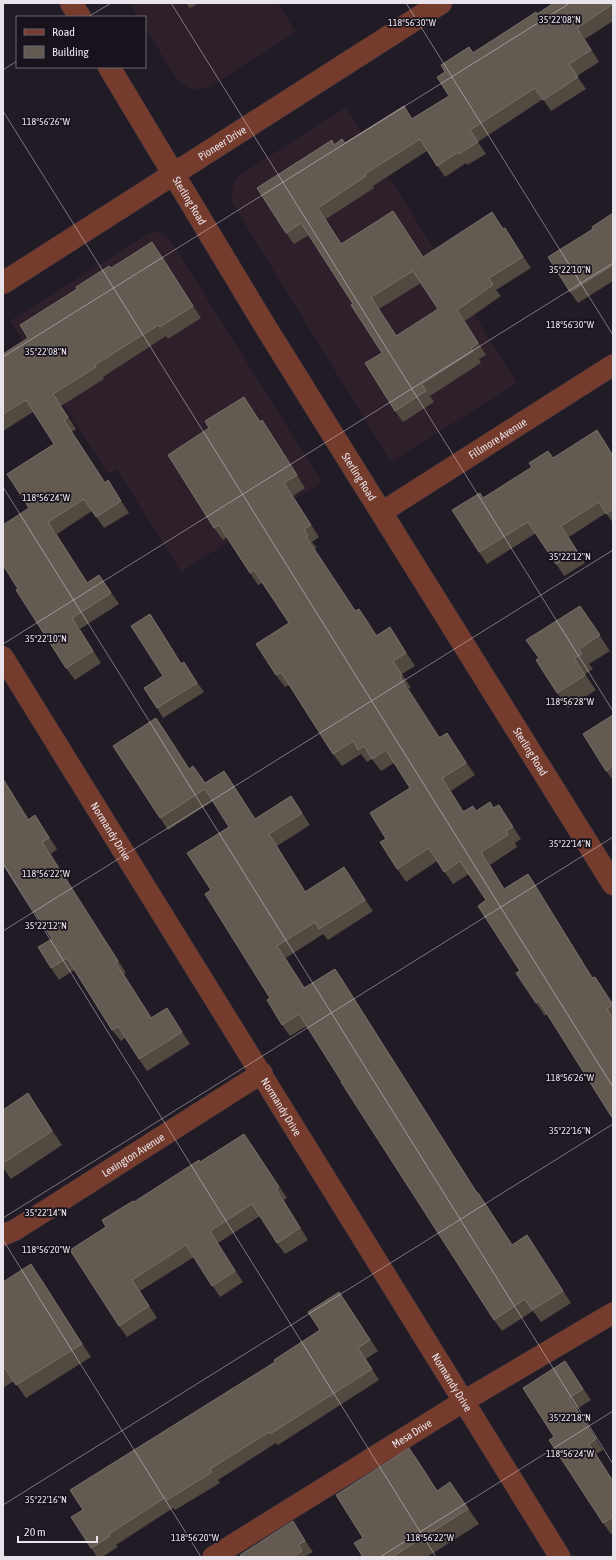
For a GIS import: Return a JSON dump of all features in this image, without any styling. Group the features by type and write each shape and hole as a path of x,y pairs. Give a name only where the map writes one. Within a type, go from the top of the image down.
{"street":[{"path":"72,3 79,16"},
{"name":"Pioneer Drive","path":"3,283 442,3"},
{"name":"Sterling Road","path":"110,68 265,326 613,884"},
{"name":"Fillmore Avenue","path":"382,512 613,365"},
{"name":"Normandy Drive","path":"3,656 560,1557"},
{"name":"Lexington Avenue","path":"3,1235 15,1230 262,1074"},
{"name":"Mesa Drive","path":"213,1557 464,1401 613,1313"}],"shaded area":[{"path":"130,3 278,3 296,32 210,87 193,90 178,81 146,30 146,16 137,16"},
{"path":"346,107 517,383 391,462 234,206 231,198 234,181 240,175"},
{"path":"153,232 162,233 169,238 322,482 181,572 117,469 108,474 10,321"}],"building":[{"path":"554,3 613,3 577,28 591,50 569,64 578,77 543,100 535,88 470,130 478,142 459,154 458,152 437,166 420,139 365,174 366,176 318,208 341,244 393,211 423,257 492,212 503,229 505,228 523,257 489,278 493,285 457,310 478,343 471,348 473,351 422,384 426,391 395,411 365,363 382,353 351,305 353,304 301,223 286,233 257,188 332,140 334,145 342,139 345,143 404,106 412,119 449,96 437,77 445,72 441,65 469,47 473,53 536,12 537,14","holes":["413,271 438,309 396,336 371,297"]},
{"path":"613,213 613,265 570,292 548,257 593,229 592,227"},
{"path":"152,242 193,306 160,327 158,325 53,394 68,417 64,420 105,483 108,480 121,501 96,517 84,499 48,522 87,583 99,575 111,593 72,618 93,651 66,668 16,590 18,589 3,565 3,525 29,508 7,474 54,444 26,400 3,414 3,354 28,338 20,325 77,289 76,287 109,266 111,268"},
{"path":"244,397 260,422 262,420 297,475 284,483 311,525 304,529 308,536 306,537 355,611 359,609 376,636 390,627 406,653 393,661 402,675 400,677 439,738 447,733 466,763 442,778 463,812 473,806 476,811 490,802 493,808 499,805 513,827 506,831 508,835 481,852 504,889 528,874 592,978 595,977 613,1005 607,1009 613,1019 613,1119 539,1001 536,1003 516,973 520,971 478,906 486,900 460,861 444,872 429,848 397,869 380,842 386,839 370,813 410,788 386,750 372,759 364,746 358,750 353,741 333,754 281,672 276,675 256,644 289,623 254,570 250,573 219,525 214,528 168,455 209,428 205,421"},
{"path":"597,430 613,456 613,509 606,514 599,502 561,526 577,551 556,564 528,522 479,552 452,510 480,493 483,498 532,467 529,463 548,451 553,458"},
{"path":"580,606 600,635 579,649 582,654 574,658 585,675 557,693 536,660 539,658 526,640"},
{"path":"150,614 181,664 184,662 197,683 157,708 144,688 163,676 131,626"},
{"path":"613,715 613,766 606,771 583,734"},
{"path":"156,718 189,769 193,766 205,783 224,771 255,819 291,796 302,813 269,834 305,892 344,867 365,900 319,929 315,922 277,946 304,988 335,969 477,1193 512,1245 527,1235 563,1291 532,1310 525,1299 494,1320 299,1014 282,1025 267,1000 270,998 205,894 211,890 187,853 229,827 205,789 160,818 113,746"},
{"path":"3,779 28,820 35,815 49,838 42,842 118,961 116,963 151,1018 167,1008 182,1032 139,1059 118,1026 112,1030 67,958 51,968 38,947 52,939 3,863"},
{"path":"28,1093 52,1131 3,1163 3,1110"},
{"path":"244,1134 279,1187 276,1189 300,1228 277,1243 252,1204 210,1231 235,1271 212,1286 186,1245 132,1280 149,1306 119,1326 70,1250 106,1227 102,1220"},
{"path":"31,1264 82,1344 16,1385 5,1368 3,1369 3,1282"},
{"path":"339,1292 370,1340 358,1348 372,1369 270,1434 269,1432 210,1469 212,1472 193,1484 167,1500 166,1497 109,1534 110,1536 91,1548 71,1517 83,1510 70,1490 275,1362 274,1360 320,1330 308,1312"},
{"path":"565,1361 583,1389 569,1398 596,1439 589,1444 613,1480 613,1517 603,1523 549,1440 554,1437 523,1388"},
{"path":"409,1448 437,1491 450,1482 468,1509 392,1557 363,1557 354,1543 363,1538 336,1495"},
{"path":"293,1521 305,1541 298,1545 302,1551 293,1557 241,1557 240,1555"}]}
